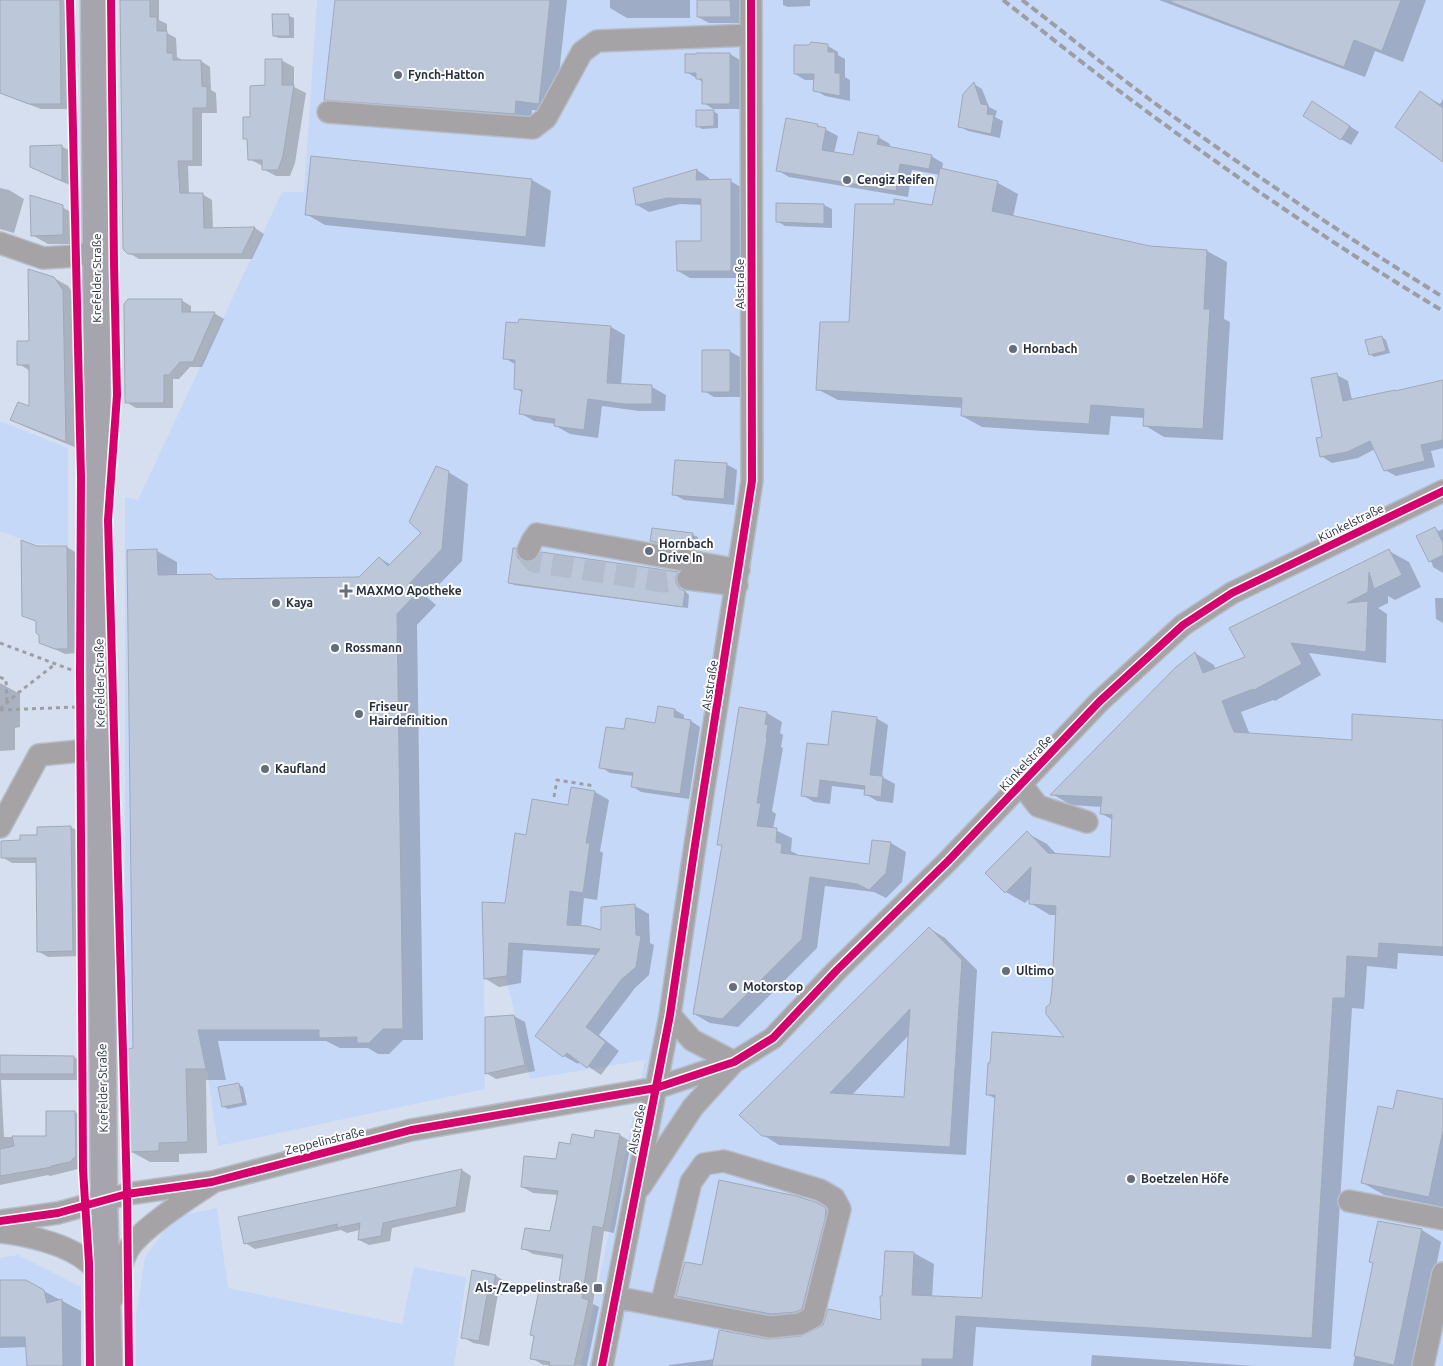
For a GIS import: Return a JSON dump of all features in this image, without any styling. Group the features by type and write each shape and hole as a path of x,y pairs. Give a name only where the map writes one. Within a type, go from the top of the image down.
{"main road":[{"name":"Krefelder Straße","path":"94,0 104,1200 109,1366"}],"street":[{"name":"Alsstraße","path":"602,1366 670,1015 752,481 751,0"},
{"path":"328,112 533,128 546,118 582,52 597,41 751,35"},
{"path":"0,243 43,258 77,256 97,250"},
{"name":"Künkelstraße","path":"656,1088 734,1062 773,1038 837,970 948,861 1100,701 1183,625 1232,593 1443,491"},
{"path":"528,550 537,534 738,578"},
{"path":"688,578 738,578"},
{"path":"0,827 39,755 100,749"},
{"path":"1021,784 1038,806 1088,822"},
{"path":"635,1195 693,1107 734,1062 692,1040 670,1015"},
{"name":"Zeppelinstraße","path":"0,1221 58,1212 127,1194 212,1182 411,1130 656,1088"},
{"path":"615,1297 661,1306 770,1327 800,1324 813,1317 840,1209 834,1198 820,1190 724,1161 704,1164 691,1182 661,1306"},
{"path":"108,1313 120,1267 129,1249 144,1232 212,1182"},
{"path":"1349,1201 1443,1219"},
{"path":"0,1232 46,1242 76,1254 89,1263 107,1287"},
{"path":"1423,1366 1443,1273"}],"path":[{"path":"0,643 80,673 100,677 80,707 0,709"},
{"path":"0,709 54,664"},
{"path":"0,677 6,680 7,703"},
{"path":"554,797 557,780 595,786"}],"shaded area":[{"path":"317,0 1443,0 1443,1366 581,1366 645,1060 530,1079 506,977 484,980 485,1089 218,1146 207,1070 201,1047 125,1048 125,497 138,500 282,192 304,192"},
{"path":"0,421 68,448 68,545 34,544 0,531"},
{"path":"217,1208 228,1288 402,1324 414,1267 466,1277 454,1366 136,1366 136,1317 145,1257 174,1217"},
{"path":"18,1255 81,1287 81,1366 0,1366 0,1258"}],"building":[{"path":"0,0 60,0 61,104 29,104 0,93"},
{"path":"120,0 150,0 150,17 157,17 157,31 167,31 167,53 173,53 173,60 201,60 202,86 207,87 207,108 193,108 193,161 178,161 180,193 203,193 204,228 255,227 242,254 128,254 123,249"},
{"name":"Fynch-Hatton","path":"335,0 550,0 539,104 516,101 515,114 324,100"},
{"path":"697,0 730,0 731,17 697,17"},
{"path":"1171,0 1401,0 1382,51 1354,40 1344,67 1171,2"},
{"path":"272,14 289,14 290,36 273,36"},
{"path":"811,42 828,44 828,52 835,52 835,73 840,73 840,96 813,91 814,74 794,74 794,45 809,45"},
{"path":"730,53 730,104 702,104 702,79 696,79 696,73 685,73 685,54"},
{"path":"265,59 282,59 282,85 294,85 283,156 278,170 262,170 262,160 248,160 247,139 243,139 243,117 250,117 250,86 265,85"},
{"path":"974,82 981,104 988,105 987,114 994,115 991,134 958,127 963,94"},
{"path":"1420,91 1443,108 1443,162 1395,127"},
{"path":"1312,101 1350,126 1341,140 1303,116"},
{"path":"696,110 714,110 714,126 696,127"},
{"path":"786,118 818,124 817,126 826,128 822,150 853,155 858,132 879,136 877,144 932,155 929,169 900,164 896,191 776,171"},
{"path":"62,145 62,181 30,167 30,146"},
{"path":"311,156 532,179 526,237 305,215"},
{"name":"Hornbach","path":"940,168 998,181 992,211 1150,246 1207,250 1204,309 1210,309 1203,429 1143,426 1144,409 1091,405 1089,424 961,416 962,398 816,390 820,322 849,322 855,204 894,204 894,199 932,205"},
{"path":"697,169 696,180 731,179 731,271 677,271 676,241 701,241 701,199 667,198 636,205 633,188"},
{"path":"30,195 63,205 63,235 31,236"},
{"path":"776,203 824,204 824,224 776,222"},
{"path":"28,269 54,277 63,290 66,442 10,420 18,402 29,406 29,365 17,365 17,341 29,341"},
{"path":"128,299 182,299 182,312 215,312 193,362 180,362 169,375 164,375 164,403 125,403 124,304"},
{"path":"519,319 611,326 607,383 652,385 652,404 624,404 588,399 584,430 554,426 555,419 519,414 522,390 514,389 515,360 503,359 506,322 518,323"},
{"path":"1382,336 1386,351 1369,355 1365,340"},
{"path":"702,350 730,350 730,392 702,392"},
{"path":"1337,373 1343,401 1443,380 1443,440 1421,445 1425,461 1384,471 1370,441 1347,452 1320,457 1316,438 1322,437 1311,378"},
{"path":"675,460 727,463 724,499 672,495"},
{"name":"Kaufland","path":"436,466 449,471 442,549 408,585 417,593 397,614 403,1029 383,1029 369,1043 357,1043 357,1037 319,1038 319,1030 198,1030 206,1069 186,1069 188,1142 159,1143 159,1151 129,1152 128,1049 133,1048 127,550 157,549 158,575 211,574 216,579 359,577 379,557 388,566 421,533 409,522"},
{"path":"1435,527 1443,543 1443,555 1429,562 1416,536"},
{"path":"652,528 693,533 691,549 650,541"},
{"path":"21,540 37,546 67,546 68,649 55,649 39,643 39,635 36,633 36,621 22,616"},
{"path":"513,548 516,548 518,558 523,562 536,560 541,552 678,572 676,583 680,589 685,591 683,607 508,583"},
{"path":"1389,549 1402,575 1374,589 1369,572 1368,592 1347,603 1368,601 1366,652 1291,643 1302,664 1254,690 1222,701 1234,732 1352,740 1352,714 1443,720 1443,947 1379,943 1378,958 1347,956 1345,998 1333,998 1312,1338 956,1316 953,1359 922,1359 922,1366 712,1366 719,1330 768,1339 801,1336 823,1325 828,1309 881,1320 880,1296 882,1296 885,1251 914,1252 912,1295 982,1298 995,1095 986,1095 992,1032 1064,1037 1046,1014 1046,1007 1050,1004 1052,989 1056,906 1029,904 1031,867 1005,893 985,873 1027,831 1048,853 1110,857 1112,815 1100,814 1102,797 1050,795 1175,668 1195,652 1203,673 1245,657 1229,628"},
{"path":"658,706 675,709 674,717 691,720 680,794 631,787 633,773 599,768 606,727 624,729 626,718 655,723"},
{"path":"739,707 767,712 765,724 768,725 767,738 757,803 761,803 757,826 777,828 776,842 782,844 781,853 869,864 872,840 891,842 886,873 869,890 857,884 810,877 802,939 722,1019 693,1014 722,845 717,845"},
{"path":"832,711 877,717 870,775 883,776 881,797 864,795 865,786 820,780 818,798 801,796 807,743 828,745"},
{"path":"571,787 595,791 586,843 590,843 583,893 570,891 567,925 587,926 601,930 601,907 635,904 636,935 641,936 636,967 621,980 586,1027 606,1042 587,1068 567,1053 563,1057 535,1036 600,949 509,943 507,976 484,979 482,902 505,903 515,833 526,835 532,799 568,805"},
{"path":"71,826 73,951 37,952 36,858 1,858 1,841 20,840 20,835 37,835 37,827"},
{"path":"929,927 962,960 950,1147 762,1136 739,1115","holes":["910,1009 904,1097 830,1093"]},
{"path":"514,1015 525,1065 485,1074 485,1017"},
{"path":"0,1055 74,1056 74,1074 0,1074"},
{"path":"239,1083 243,1103 222,1107 218,1087"},
{"path":"1397,1090 1443,1099 1443,1130 1429,1197 1361,1183 1378,1106 1393,1109"},
{"path":"46,1111 75,1111 76,1156 70,1162 52,1167 0,1176 0,1149 14,1146 12,1136 46,1136"},
{"path":"595,1130 620,1134 606,1213 603,1228 593,1226 582,1298 589,1300 574,1366 549,1366 550,1362 530,1359 534,1336 530,1335 540,1285 558,1289 563,1255 521,1249 525,1228 550,1231 558,1191 521,1187 524,1156 556,1159 559,1142 570,1144 572,1134 594,1138"},
{"path":"462,1169 456,1207 383,1223 381,1236 358,1240 360,1223 336,1228 338,1224 244,1244 238,1217"},
{"path":"719,1180 796,1196 825,1207 825,1219 802,1309 796,1312 771,1314 676,1296 685,1262 702,1265"},
{"path":"1378,1221 1422,1229 1394,1365 1354,1356 1373,1263 1369,1262"},
{"path":"472,1270 496,1275 492,1290 488,1289 479,1341 461,1338"},
{"path":"0,1280 26,1280 44,1290 47,1303 62,1299 63,1366 27,1366 25,1337 0,1337"}],"tunnel":[{"path":"528,550 529,556 534,562 664,582 688,579"}],"railway":[{"path":"1003,0 1115,88 1224,167 1332,241 1443,311"},
{"path":"1022,0 1125,81 1195,132 1335,228 1443,297"}],"cycle path":[{"path":"70,0 81,477 80,673 83,1170 89,1263 90,1366"},
{"path":"111,0 117,395 108,520 127,1194 129,1366"},
{"path":"602,1366 670,1015 752,481 751,0"},
{"path":"0,1221 58,1213 127,1194 212,1182 411,1130 656,1088 734,1062 773,1038 837,970 948,861 1100,701 1183,625 1232,593 1443,491"}],"place":[{"name":"Fynch-Hatton","path":"398,75"},
{"name":"Cengiz Reifen","path":"847,180"},
{"name":"Hornbach","path":"1013,349"},
{"name":"Hornbach Drive In","path":"649,551"},
{"name":"MAXMO Apotheke","path":"346,591"},
{"name":"Kaya","path":"276,603"},
{"name":"Rossmann","path":"335,648"},
{"name":"Friseur Hairdefinition","path":"359,714"},
{"name":"Kaufland","path":"265,769"},
{"name":"Ultimo","path":"1006,971"},
{"name":"Motorstop","path":"733,987"},
{"name":"Boetzelen Höfe","path":"1131,1179"},
{"name":"Als-/Zeppelinstraße","path":"598,1288"}]}
